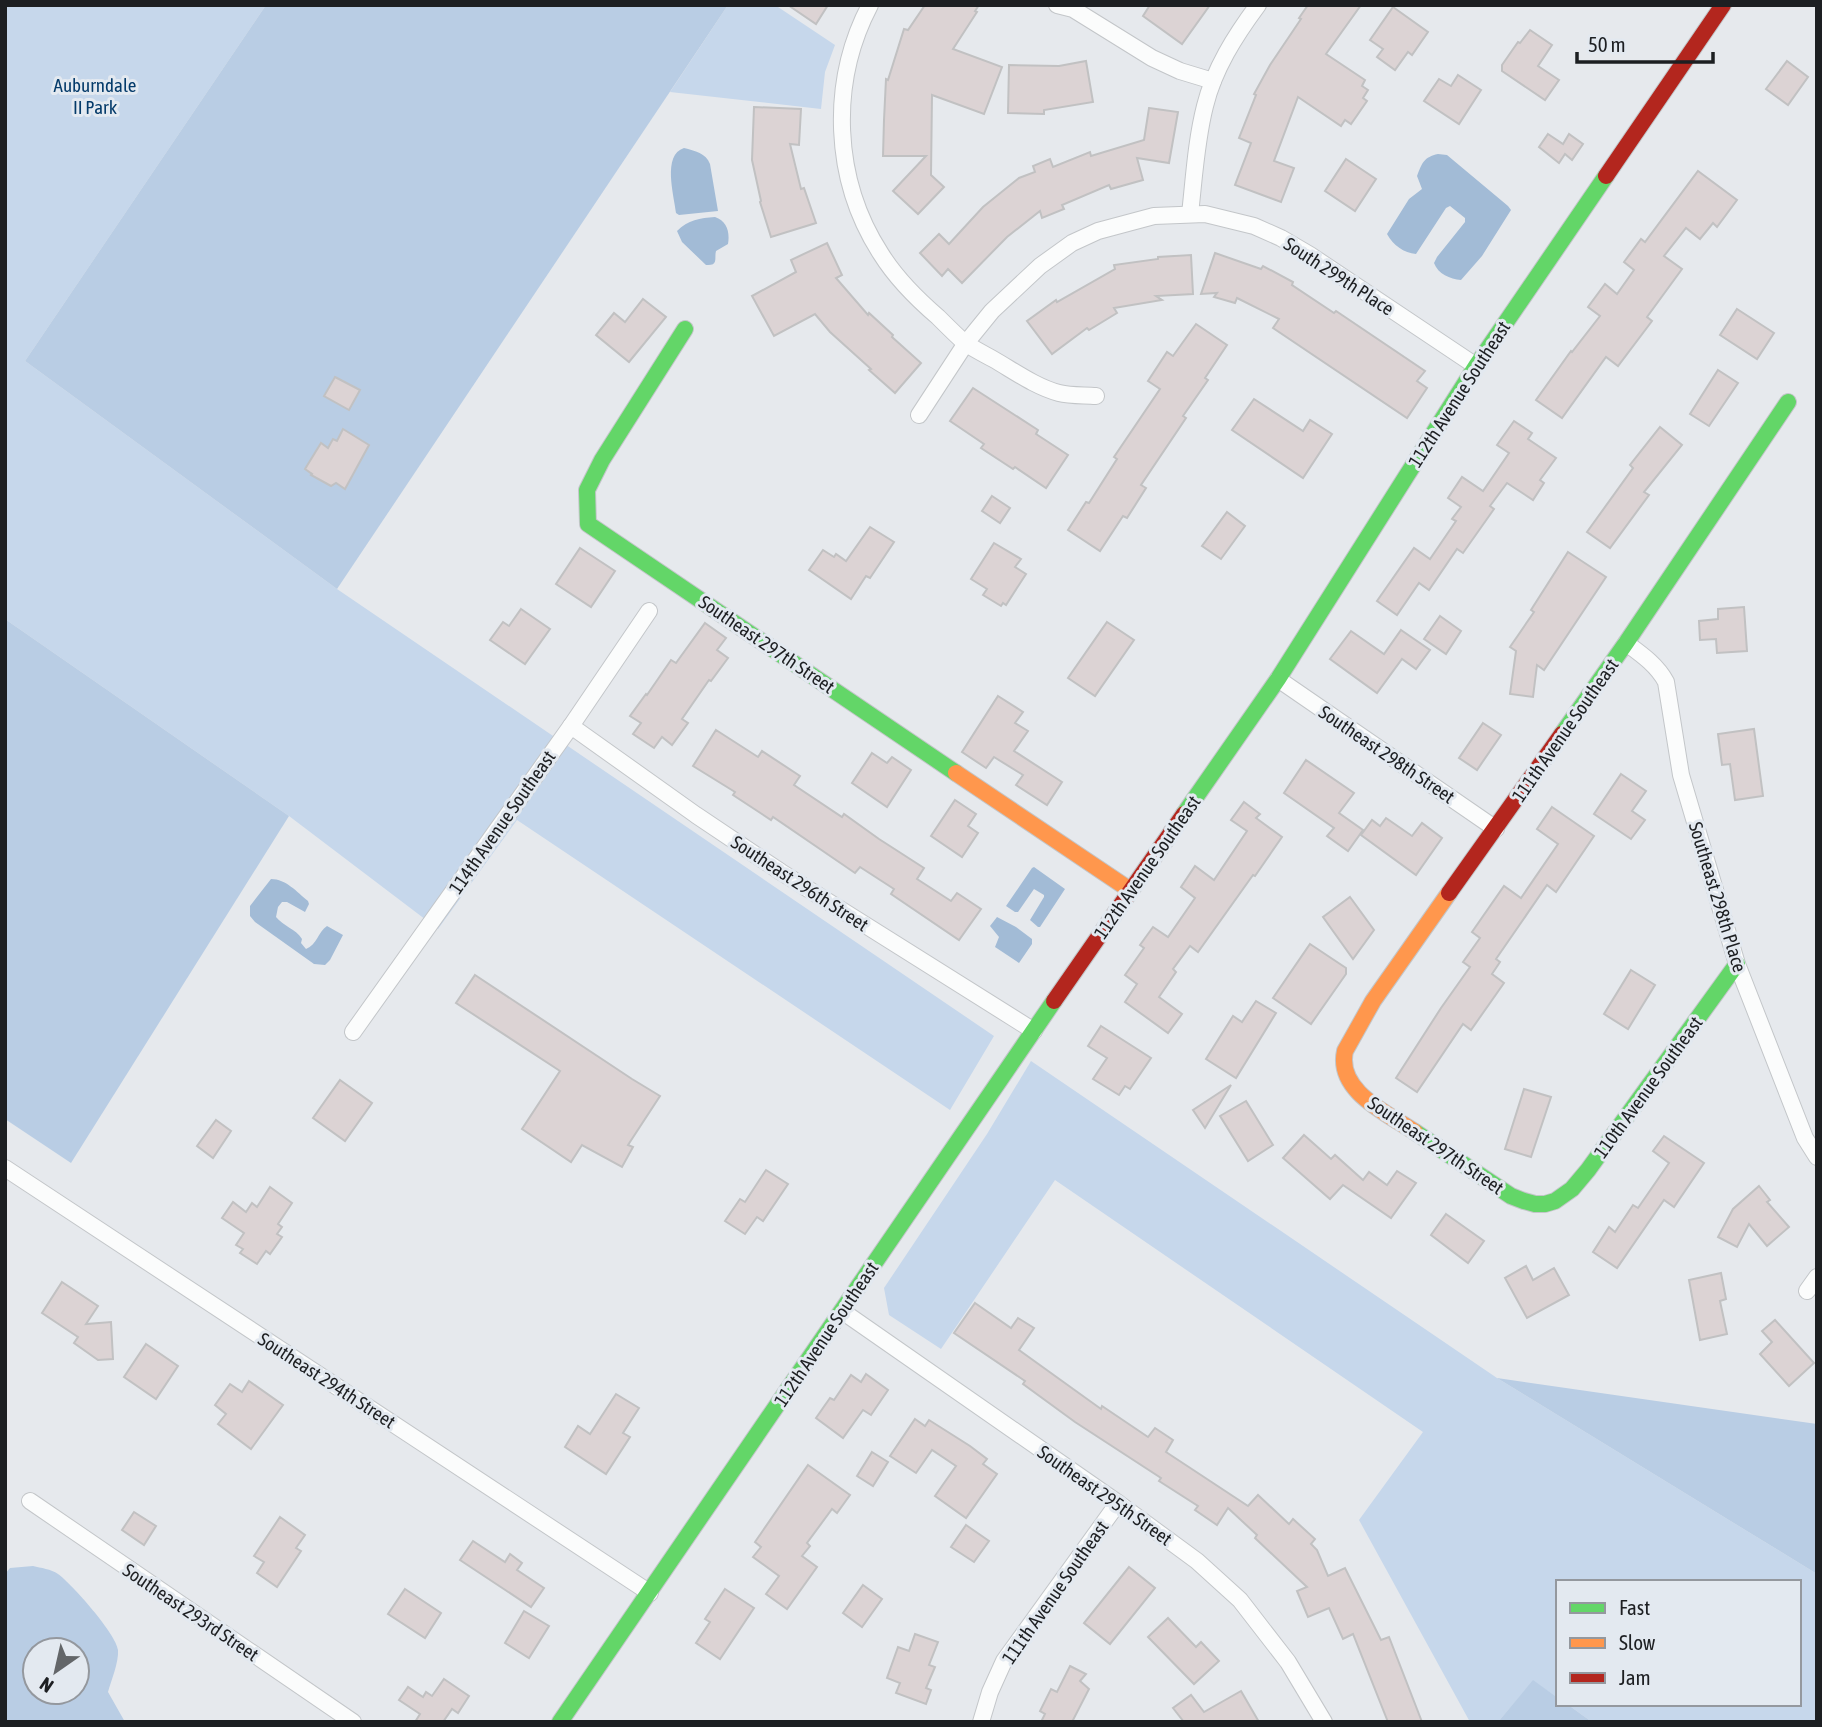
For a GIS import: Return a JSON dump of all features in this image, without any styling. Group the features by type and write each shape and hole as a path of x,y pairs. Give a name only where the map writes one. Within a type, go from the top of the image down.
{"street":[{"path":"870,5 858,28 844,77 841,115 843,149 849,178 858,209 881,254 923,304 966,343 1040,386 1061,394 1096,396"},
{"path":"1057,5 1073,9 1161,63 1213,81"},
{"path":"1190,214 1204,107 1213,81 1240,31 1258,5"},
{"name":"112th Avenue Southeast","path":"560,1722 1130,890 1278,679 1476,366 1723,5"},
{"name":"South 299th Place","path":"919,415 966,343 992,311 1040,265 1072,243 1098,231 1154,216 1205,214 1254,226 1281,238 1476,366"},
{"name":"Southeast 297th Street","path":"685,329 602,460 587,490 589,524 1130,890"},
{"name":"111th Avenue Southeast","path":"1343,1058 1373,1001 1626,643 1788,402"},
{"name":"114th Avenue Southeast","path":"353,1032 571,726 649,611"},
{"name":"Southeast 298th Place","path":"1626,643 1653,664 1666,682 1681,775 1737,964 1801,1128 1817,1157"},
{"name":"Southeast 298th Street","path":"1278,679 1496,829"},
{"name":"Southeast 296th Street","path":"571,726 781,872 1034,1031"},
{"name":"110th Avenue Southeast","path":"1552,1203 1570,1191 1588,1170 1737,964"},
{"name":"Southeast 297th Street","path":"1343,1058 1343,1070 1349,1081 1366,1099 1511,1196 1531,1204 1552,1203"},
{"name":"Southeast 294th Street","path":"5,1168 650,1593"},
{"name":"Southeast 295th Street","path":"842,1311 1197,1561 1240,1600 1288,1661 1324,1722"},
{"name":"Southeast 293rd Street","path":"30,1502 353,1722"},
{"name":"111th Avenue Southeast","path":"981,1722 990,1692 1004,1661 1118,1503"}],"green space":[{"name":"Auburndale II Park","path":"5,5 266,5 25,361 337,589 994,1036 950,1110 517,820 438,929 289,816 5,619"},
{"path":"728,5 775,5 835,45 825,72 821,109 670,92"},
{"path":"1031,1061 1497,1378 1817,1574 1817,1722 1592,1722 1570,1706 1801,1706 1801,1580 1556,1580 1556,1697 1533,1681 1498,1722 1470,1722 1359,1520 1423,1432 1055,1180 941,1349 889,1315 884,1288 987,1134"}],"shaded area":[{"path":"266,5 728,5 337,589 25,361"},
{"path":"684,148 700,153 708,160 718,211 679,215 676,213 671,167 677,152"},
{"path":"1438,154 1447,155 1511,210 1482,256 1461,280 1445,275 1434,263 1465,222 1465,218 1450,206 1446,208 1416,254 1399,248 1387,234 1409,199 1422,189 1417,176 1422,164"},
{"path":"715,217 727,228 728,244 716,251 714,263 706,265 682,242 677,231 694,220"},
{"path":"5,619 289,816 71,1163 5,1119"},
{"path":"1034,867 1065,889 1040,927 1030,920 1044,895 1034,889 1018,912 1006,906"},
{"path":"271,879 286,884 308,901 305,912 282,902 276,917 302,939 301,943 306,949 313,945 327,926 343,935 325,965 314,964 250,916 250,906"},
{"path":"997,917 1032,939 1032,944 1019,963 995,947 999,937 990,926"},
{"path":"1497,1378 1817,1424 1817,1574"},
{"path":"33,1566 55,1572 93,1610 110,1633 118,1650 108,1692 125,1722 5,1722 5,1574 10,1568"},
{"path":"1533,1680 1556,1697 1556,1706 1570,1706 1592,1722 1498,1722"}],"building":[{"path":"788,5 828,5 816,24"},
{"path":"925,5 979,5 953,49 1002,67 984,114 932,95 931,175 944,187 918,214 893,191 926,156 883,156 884,120 886,79 888,80 904,29 908,30"},
{"path":"1150,5 1210,5 1182,44 1143,16"},
{"path":"1308,5 1361,5 1326,54 1365,80 1362,86 1368,90 1363,98 1367,101 1351,124 1345,120 1341,126 1298,97 1274,161 1294,168 1281,202 1235,185 1251,143 1239,138 1256,95 1254,94"},
{"path":"1393,7 1428,32 1412,55 1408,52 1395,70 1377,57 1383,49 1370,40"},
{"path":"1530,30 1552,45 1538,66 1559,80 1545,100 1502,71 1502,65"},
{"path":"1086,61 1093,102 1044,110 1044,114 1008,113 1009,65 1059,66"},
{"path":"1787,61 1808,77 1788,105 1766,89"},
{"path":"1458,75 1481,90 1459,124 1424,101 1439,79 1451,86"},
{"path":"754,107 801,109 799,145 790,144 801,189 804,188 816,223 771,237 760,202 752,160"},
{"path":"1149,108 1178,112 1169,163 1137,158 1143,180 1111,189 1109,185 1062,205 1064,209 1042,218 1040,211 1007,237 962,283 948,269 942,276 920,253 939,234 949,244 983,207 1019,178 1035,172 1033,166 1050,159 1053,167 1090,152 1091,156 1144,140"},
{"path":"1548,134 1563,144 1569,134 1583,144 1572,160 1565,154 1559,163 1539,147"},
{"path":"1346,159 1376,179 1355,211 1325,191"},
{"path":"1698,171 1737,200 1717,227 1713,223 1700,239 1686,228 1664,256 1682,269 1647,317 1652,321 1618,366 1606,357 1562,418 1536,400 1600,316 1588,307 1605,284 1617,294 1634,270 1624,262 1641,239 1645,242"},
{"path":"827,243 842,275 836,278 868,315 869,313 921,363 895,393 830,332 815,314 774,336 752,296 796,272 791,260"},
{"path":"1215,253 1261,269 1263,266 1293,282 1292,285 1425,371 1417,381 1427,388 1407,418 1273,328 1279,319 1237,298 1235,303 1214,297 1217,293 1201,294"},
{"path":"1191,255 1193,294 1156,296 1162,300 1114,308 1117,313 1089,330 1087,328 1052,354 1027,321 1056,300 1057,302 1115,269 1114,265 1158,257"},
{"path":"643,299 666,317 629,362 596,335 614,313 625,322"},
{"path":"1737,309 1774,333 1757,359 1720,335"},
{"path":"1196,324 1227,345 1205,378 1208,380 1183,416 1186,418 1141,485 1146,488 1127,518 1123,516 1100,551 1068,530 1086,502 1089,503 1117,459 1114,457 1160,389 1148,381 1167,352 1173,356"},
{"path":"1718,370 1738,383 1709,426 1690,414"},
{"path":"335,377 360,390 349,410 324,396"},
{"path":"973,388 1038,430 1036,434 1068,455 1046,488 981,448 984,444 950,421"},
{"path":"1254,399 1303,431 1310,420 1332,434 1303,478 1232,430"},
{"path":"1514,421 1532,433 1528,439 1556,458 1540,480 1544,483 1533,500 1507,483 1490,506 1494,509 1463,553 1457,549 1429,590 1419,583 1397,615 1377,601 1414,548 1430,559 1456,521 1452,519 1461,507 1448,498 1462,477 1483,491 1509,453 1497,445"},
{"path":"1660,427 1682,445 1644,492 1649,495 1610,548 1587,532 1633,468 1630,465"},
{"path":"343,429 369,445 345,489 336,483 331,486 305,469 321,443 328,448 333,439 337,441"},
{"path":"992,496 1010,508 1000,523 982,511"},
{"path":"1227,512 1245,526 1221,559 1202,546"},
{"path":"870,527 894,542 870,578 866,576 851,599 809,570 823,550 846,561"},
{"path":"994,543 1021,559 1015,567 1026,574 1006,605 1003,603 1001,606 983,595 987,589 971,579"},
{"path":"580,548 615,571 591,607 556,584"},
{"path":"1568,552 1606,577 1544,670 1537,665 1533,697 1510,694 1516,651 1510,647 1534,612 1531,610"},
{"path":"1744,607 1747,651 1717,653 1716,639 1700,640 1699,621 1718,619 1718,609"},
{"path":"521,609 550,629 525,664 490,640 503,622 509,626"},
{"path":"1440,616 1461,631 1446,654 1424,639"},
{"path":"1107,622 1134,640 1095,696 1068,678"},
{"path":"705,623 726,638 717,650 728,658 682,719 688,723 672,745 662,737 654,748 633,734 641,723 630,716 671,660 676,663"},
{"path":"1401,630 1430,650 1416,669 1402,659 1377,693 1330,659 1351,631 1384,654"},
{"path":"998,696 1023,712 1015,723 1028,731 1014,751 1062,782 1047,805 1016,785 1023,775 994,757 986,768 962,752"},
{"path":"1483,723 1501,735 1477,770 1459,758"},
{"path":"1754,729 1763,796 1735,800 1730,764 1722,765 1718,734"},
{"path":"716,730 758,757 762,751 800,776 794,785 842,817 844,814 924,868 917,879 951,901 957,893 981,909 959,940 891,894 894,889 860,867 855,873 773,817 771,820 733,795 735,792 693,766"},
{"path":"872,753 887,763 892,757 911,770 887,807 852,783"},
{"path":"1306,760 1354,793 1339,813 1363,830 1348,851 1327,836 1334,828 1284,793"},
{"path":"1621,774 1646,791 1632,811 1645,820 1631,839 1594,814"},
{"path":"955,800 976,814 968,826 978,833 962,857 931,836"},
{"path":"1244,802 1260,814 1256,818 1282,837 1198,952 1190,946 1173,969 1176,972 1159,997 1182,1014 1168,1033 1125,1002 1137,984 1125,975 1144,948 1140,945 1153,927 1168,937 1195,898 1181,887 1195,866 1214,880 1247,831 1231,820"},
{"path":"1552,807 1594,836 1556,892 1547,885 1496,959 1500,962 1492,974 1504,983 1471,1030 1463,1024 1417,1092 1396,1078 1470,967 1463,962 1480,938 1472,932 1504,886 1521,898 1558,844 1537,829"},
{"path":"1386,818 1412,836 1422,823 1442,838 1416,875 1361,835 1372,820 1380,826"},
{"path":"1350,897 1374,930 1353,959 1323,917"},
{"path":"1310,944 1346,968 1346,974 1311,1024 1273,998"},
{"path":"1631,970 1655,985 1628,1029 1604,1014"},
{"path":"475,975 660,1096 628,1145 633,1147 622,1167 582,1145 571,1162 522,1129 560,1071 456,1003"},
{"path":"1256,1001 1276,1013 1236,1078 1206,1059 1233,1016 1242,1022"},
{"path":"1101,1026 1151,1058 1130,1089 1125,1086 1119,1095 1093,1079 1107,1058 1088,1046"},
{"path":"340,1080 372,1103 345,1141 313,1118"},
{"path":"1231,1085 1205,1128 1193,1110"},
{"path":"1524,1089 1551,1097 1531,1157 1505,1149"},
{"path":"1246,1101 1273,1145 1248,1161 1220,1116"},
{"path":"216,1120 231,1131 213,1158 197,1146"},
{"path":"1304,1135 1331,1159 1335,1155 1363,1180 1369,1172 1387,1185 1397,1171 1416,1183 1391,1218 1343,1185 1330,1199 1283,1158"},
{"path":"1664,1136 1704,1163 1674,1207 1664,1200 1617,1268 1593,1252 1609,1227 1615,1232 1633,1205 1638,1208 1669,1163 1653,1151"},
{"path":"766,1170 788,1184 763,1221 757,1217 745,1234 725,1221 740,1199 745,1202"},
{"path":"1759,1186 1770,1200 1767,1202 1789,1227 1767,1246 1749,1224 1737,1247 1718,1237 1733,1209"},
{"path":"270,1187 292,1203 278,1224 282,1227 277,1234 282,1237 270,1254 266,1251 257,1264 240,1253 243,1249 236,1245 244,1233 222,1218 233,1202 246,1212 252,1203 257,1207"},
{"path":"1446,1214 1484,1241 1468,1263 1431,1235"},
{"path":"1526,1266 1533,1280 1554,1268 1569,1295 1527,1318 1505,1278"},
{"path":"1721,1273 1726,1299 1720,1301 1727,1334 1700,1340 1689,1280"},
{"path":"62,1282 98,1306 86,1324 111,1322 113,1359 98,1360 74,1343 78,1337 42,1313"},
{"path":"975,1303 1011,1328 1018,1318 1034,1328 1019,1350 1101,1409 1102,1406 1148,1437 1155,1428 1173,1440 1166,1452 1248,1506 1258,1495 1289,1524 1293,1519 1315,1539 1311,1544 1317,1550 1328,1576 1345,1568 1381,1640 1389,1637 1422,1722 1388,1722 1353,1634 1343,1639 1329,1608 1308,1617 1297,1591 1307,1587 1255,1538 1257,1535 1228,1508 1217,1525 1195,1510 1198,1506 1159,1481 1161,1478 1075,1422 1023,1384 1025,1381 954,1333"},
{"path":"1775,1320 1814,1363 1789,1386 1760,1354 1772,1342 1762,1331"},
{"path":"146,1344 178,1366 156,1399 124,1377"},
{"path":"866,1374 888,1390 871,1415 863,1410 843,1438 816,1418 830,1398 834,1400 851,1375 861,1382"},
{"path":"249,1381 283,1405 251,1449 218,1424 226,1414 215,1405 230,1384 242,1392"},
{"path":"616,1394 639,1408 623,1433 630,1437 606,1474 565,1447 578,1426 590,1434"},
{"path":"915,1419 925,1426 929,1420 970,1446 987,1459 983,1464 997,1474 966,1518 935,1496 956,1466 932,1450 916,1473 890,1456"},
{"path":"872,1452 888,1462 873,1486 857,1476"},
{"path":"808,1465 850,1495 837,1513 832,1509 807,1543 810,1546 802,1556 817,1567 787,1609 766,1594 779,1576 753,1557 761,1547 755,1542"},
{"path":"134,1512 156,1526 144,1545 122,1530"},
{"path":"280,1517 305,1535 296,1548 301,1551 277,1587 257,1573 264,1562 254,1556"},
{"path":"966,1525 989,1541 974,1562 951,1547"},
{"path":"473,1541 505,1562 510,1554 522,1563 517,1570 544,1588 531,1607 460,1560"},
{"path":"1129,1567 1155,1588 1110,1644 1084,1623"},
{"path":"863,1585 882,1599 862,1627 843,1613"},
{"path":"405,1589 441,1613 425,1638 388,1614"},
{"path":"725,1589 754,1608 720,1659 696,1643 710,1622 705,1619"},
{"path":"524,1611 549,1626 529,1658 505,1643"},
{"path":"1168,1618 1196,1647 1201,1642 1219,1661 1194,1684 1148,1637"},
{"path":"915,1634 938,1642 929,1665 935,1667 926,1688 931,1690 926,1704 896,1693 900,1683 887,1678 898,1647 909,1651"},
{"path":"1070,1666 1086,1674 1080,1681 1089,1689 1072,1722 1041,1722 1045,1714 1040,1711 1051,1689 1057,1692"},
{"path":"444,1679 469,1696 458,1713 452,1709 443,1722 415,1722 420,1714 399,1700 408,1687 423,1697 426,1692 432,1696"},
{"path":"1241,1691 1259,1722 1184,1722 1173,1708 1191,1695 1204,1712"}],"traffic: fast":[{"path":"1184,814 1278,679 1476,366 1606,176"},
{"path":"685,329 602,460 587,490 588,524 956,773"},
{"path":"1562,734 1788,402"},
{"path":"1415,1132 1511,1196 1535,1204 1555,1201 1572,1189 1588,1170 1737,964"},
{"path":"560,1722 1054,1001"}],"traffic: slow":[{"path":"956,773 1130,890"},
{"path":"1415,1132 1378,1109 1356,1089 1348,1078 1344,1065 1345,1051 1373,1001 1449,893"}],"traffic: jam":[{"path":"1606,176 1723,5"},
{"path":"1449,893 1562,734"},
{"path":"1054,1001 1184,814"}]}
